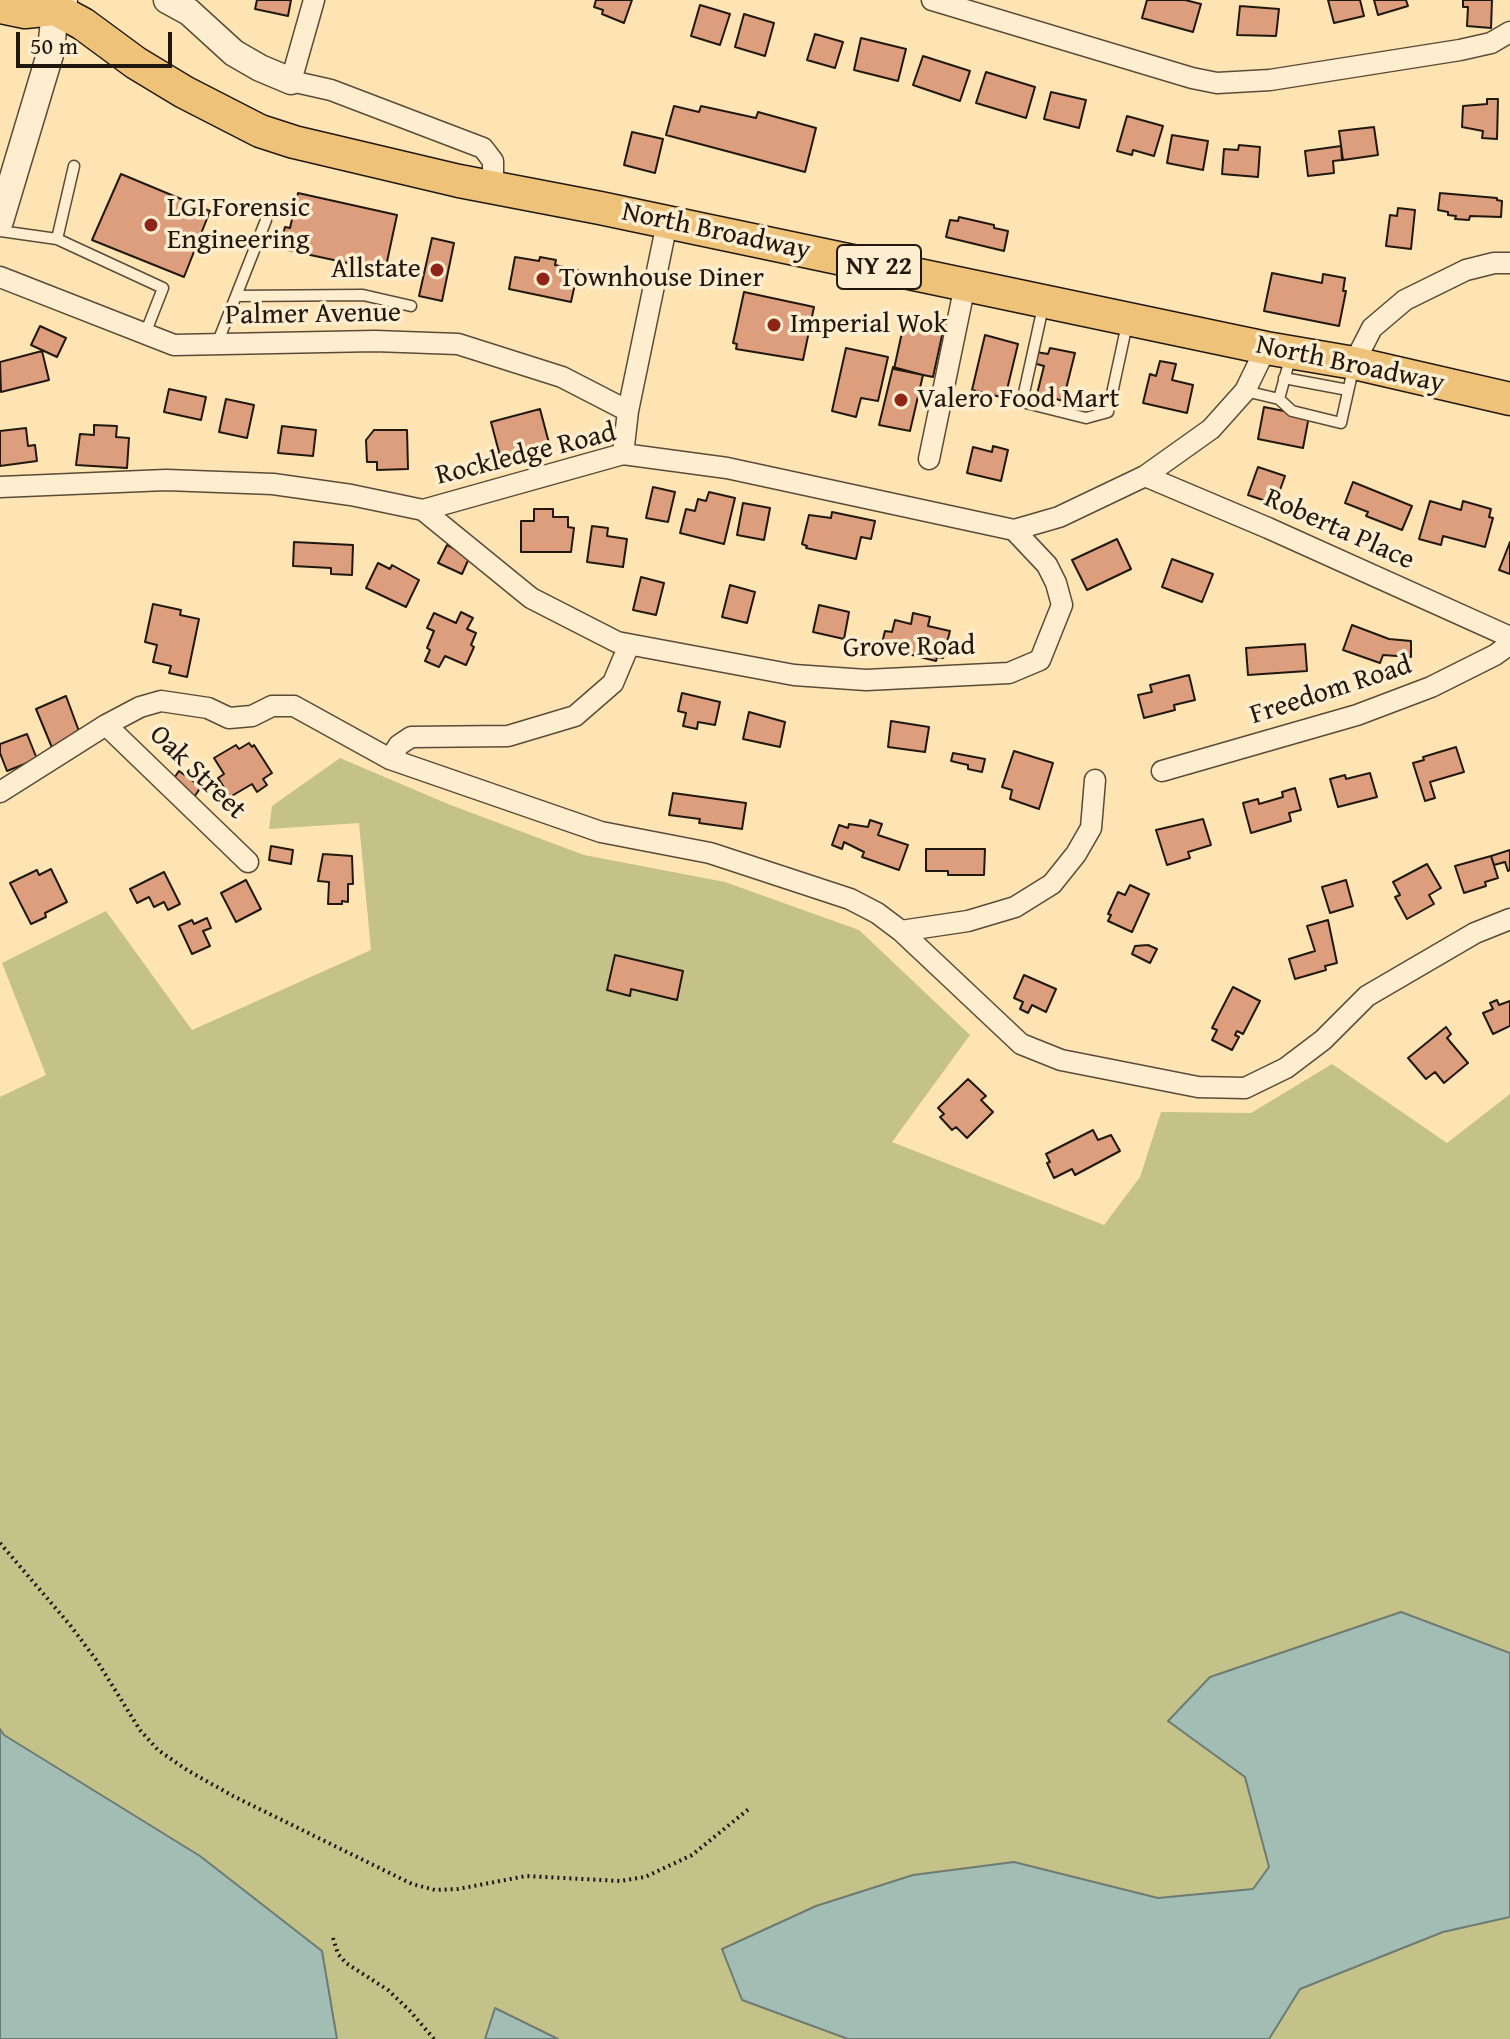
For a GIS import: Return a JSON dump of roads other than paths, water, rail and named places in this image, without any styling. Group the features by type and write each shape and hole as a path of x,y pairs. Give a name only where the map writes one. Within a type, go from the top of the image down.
{"main road":[{"path":"0,7 25,12 54,2"},
{"name":"North Broadway","path":"54,2 136,63 172,85 260,131 343,154 1128,319 1351,377 1510,399"}],"street":[{"path":"167,0 189,12 234,53 260,68 291,81 331,90 483,148 493,161 493,187"},
{"path":"291,81 314,0"},
{"path":"932,0 1217,83 1270,80 1460,50 1491,43 1510,32"},
{"path":"1,217 51,51 54,2"},
{"path":"624,446 628,411 667,223"},
{"path":"1351,377 1372,328 1405,300 1466,270 1494,263 1510,263"},
{"name":"Palmer Avenue","path":"0,277 174,345 401,341 458,344 562,377 628,411"},
{"path":"929,459 965,285"},
{"path":"1014,530 1059,517 1145,476 1211,429 1245,391 1281,360"},
{"name":"Rockledge Road","path":"0,487 166,480 273,484 351,495 423,510 624,446 1014,530"},
{"name":"Roberta Place","path":"1145,476 1510,637"},
{"name":"Grove Road","path":"423,510 531,598 617,642 794,675 866,680 1009,673 1040,660 1062,605 1047,565 1014,530"},
{"name":"Freedom Road","path":"1162,771 1357,715 1431,687 1510,644"},
{"path":"390,759 399,745 411,737 508,736 575,716 613,683 629,645"},
{"path":"0,792 140,707 161,701 208,708 229,718 252,716 272,706 294,706 390,759 601,832 710,853 850,899 877,913 901,931 1021,1044 1061,1060 1198,1087 1245,1088 1286,1068 1367,996 1475,933 1510,919"},
{"name":"Oak Street","path":"106,725 248,862"},
{"path":"901,931 968,921 1015,907 1052,884 1076,854 1091,828 1095,780"}],"lane":[{"path":"57,239 74,166"},
{"path":"1,217 163,288 145,334"},
{"path":"216,346 266,220"},
{"path":"236,296 363,295 411,306"},
{"path":"1045,301 1022,402 1086,418 1108,412 1128,319"},
{"path":"1279,399 1281,360"},
{"path":"1245,391 1279,399 1292,411 1341,423 1351,377"}],"water":[{"path":"1401,1612 1510,1653 1510,1917 1443,1932 1300,1989 1269,2039 848,2039 742,2000 722,1949 816,1906 913,1875 1014,1862 1158,1898 1253,1889 1269,1867 1245,1777 1168,1721 1210,1677"},
{"path":"0,1729 4,1735 200,1856 322,1951 337,2039 0,2039"},
{"path":"495,2008 558,2039 485,2039"}],"place":[{"name":"LGI Forensic Engineering","path":"151,225"},
{"name":"Allstate","path":"437,270"},
{"name":"Townhouse Diner","path":"543,279"},
{"name":"Imperial Wok","path":"774,325"},
{"name":"Valero Food Mart","path":"901,400"}]}
